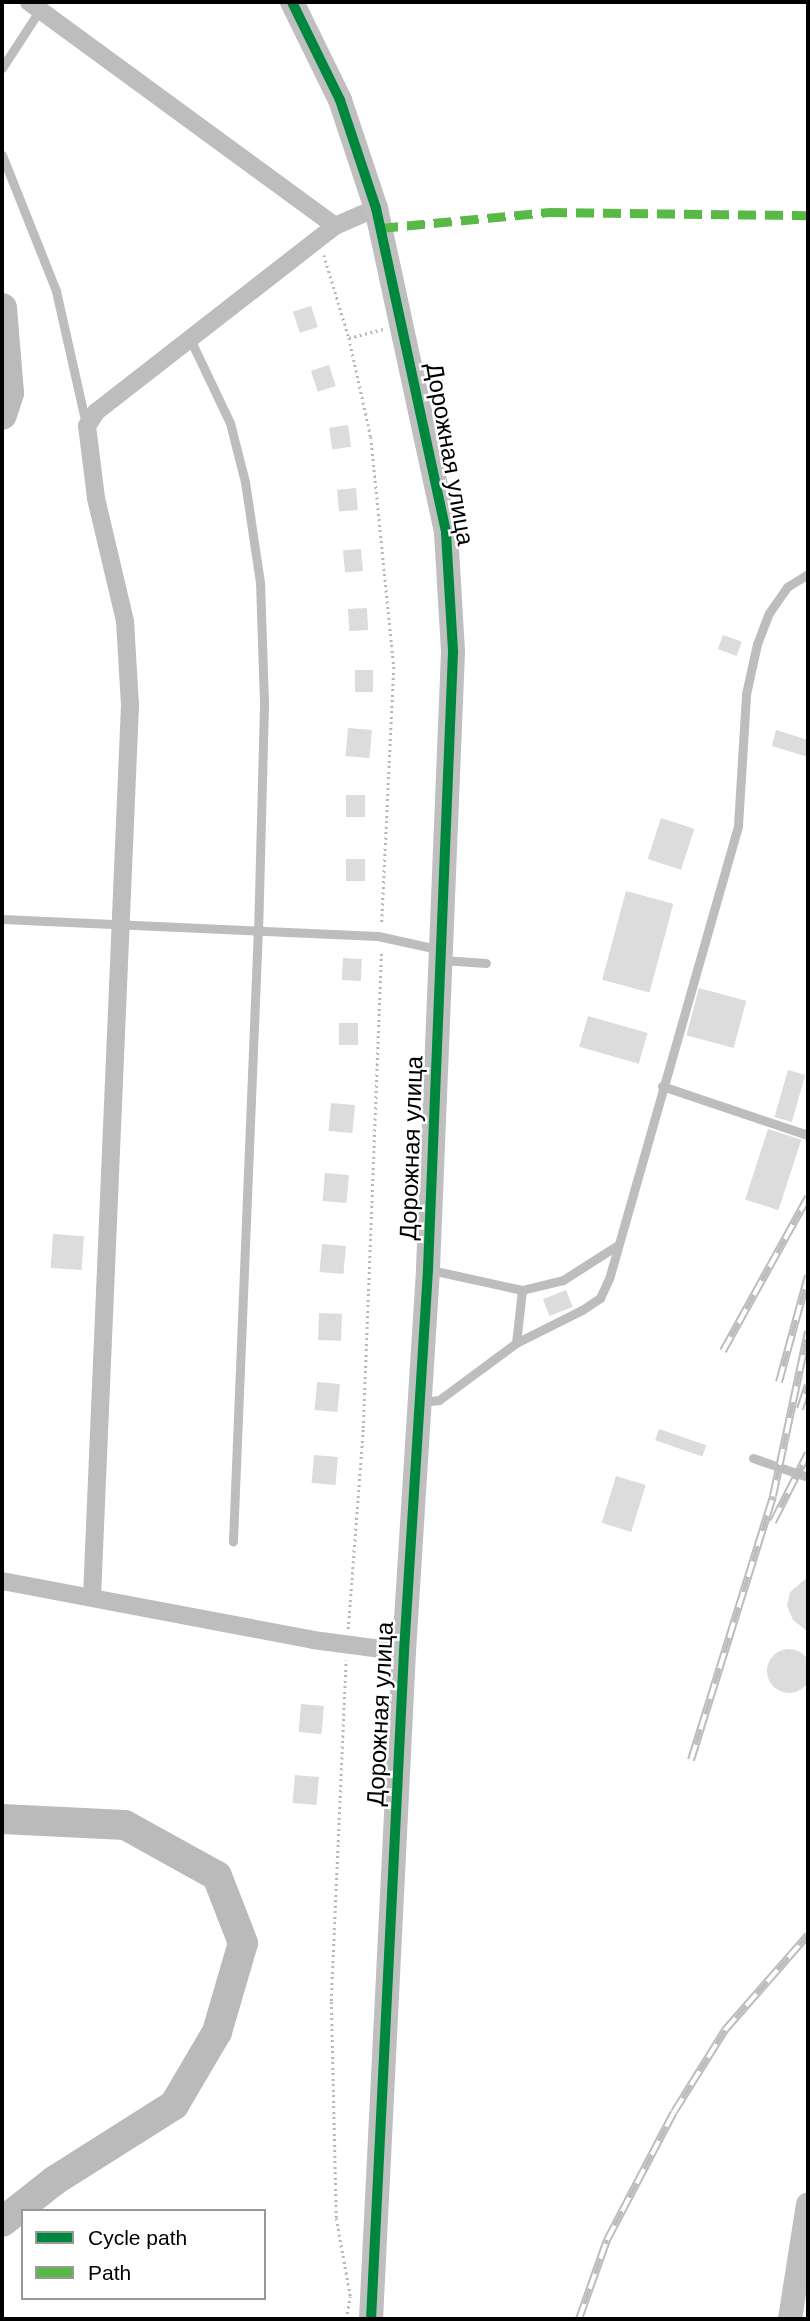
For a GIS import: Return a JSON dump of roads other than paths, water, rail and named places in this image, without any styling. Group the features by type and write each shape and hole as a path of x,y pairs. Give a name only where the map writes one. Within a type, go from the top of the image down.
{"street":[{"name":"Дорожная улица","path":"292,2 341,100 376,208 446,533 453,652 422,1402 404,1652 371,2319"},
{"path":"34,6 335,226"},
{"path":"92,1597 130,705 125,621 96,498 87,426 96,412 319,238 335,226 376,208"},
{"path":"2,1581 404,1652"},
{"path":"790,2319 808,2204"}],"lane":[{"path":"2,68 34,6"},
{"path":"2,155 56,291 87,426"},
{"path":"190,339 230,423 245,482 260,582 264,705 258,928 233,1541"},
{"path":"422,1402 439,1400 516,1343 600,1298 618,1245 737,827 746,694 757,644 769,613 787,587 808,574"},
{"path":"2,919 258,928 382,936 439,955 486,963"},
{"path":"662,1086 808,1135"},
{"path":"428,1270 522,1290 563,1280 618,1245"},
{"path":"516,1343 522,1290"},
{"path":"753,1458 808,1477"},
{"path":"799,2252 808,2286"}],"waterway":[{"path":"2,308 9,393 2,415"},
{"path":"2,1819 125,1825 217,1876 243,1943 217,2032 174,2105 54,2181 2,2222"}],"railway":[{"path":"723,1351 808,1197"},
{"path":"779,1382 808,1276"},
{"path":"691,1760 773,1496 808,1332"},
{"path":"800,1409 808,1385"},
{"path":"773,1522 808,1453"},
{"path":"579,2319 607,2240 674,2112 725,2030 808,1935"}]}
